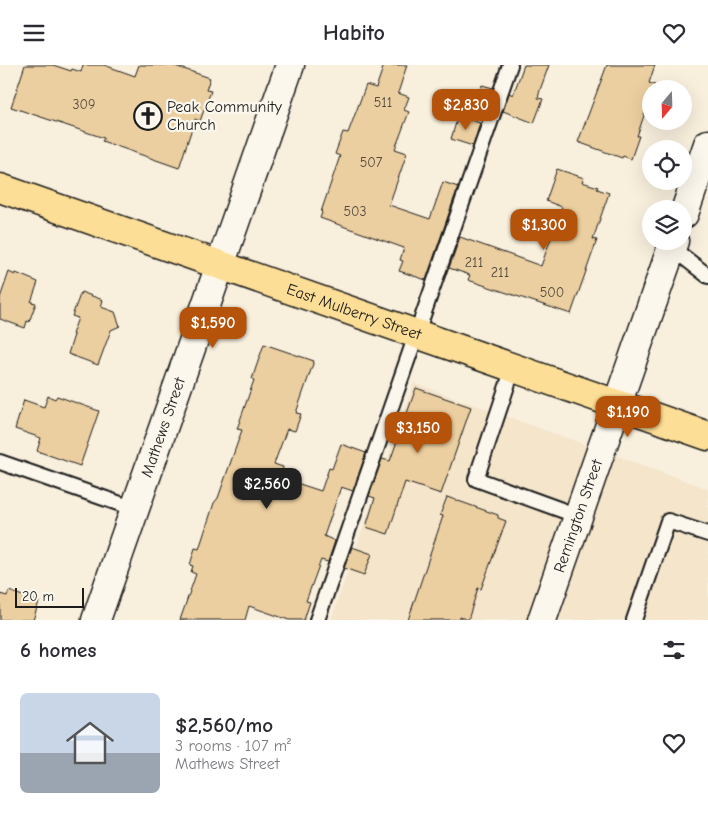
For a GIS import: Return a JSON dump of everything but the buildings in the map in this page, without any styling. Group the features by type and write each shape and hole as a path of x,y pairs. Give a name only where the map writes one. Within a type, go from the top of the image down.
{"highway":[{"name":"East Mulberry Street","path":"0,188 708,436"}],"street":[{"name":"Mathews Street","path":"96,620 290,65"},
{"path":"689,200 708,144"},
{"name":"Remington Street","path":"542,620 671,250"}],"lane":[{"path":"317,620 510,65"},
{"path":"679,250 708,276"},
{"path":"513,368 476,479 578,516"},
{"path":"0,462 135,509"},
{"path":"634,620 668,521 708,535"}],"shaded area":[{"path":"414,383 708,489 708,620 331,620"}],"place":[{"name":"Peak Community Church","path":"148,116"}]}
